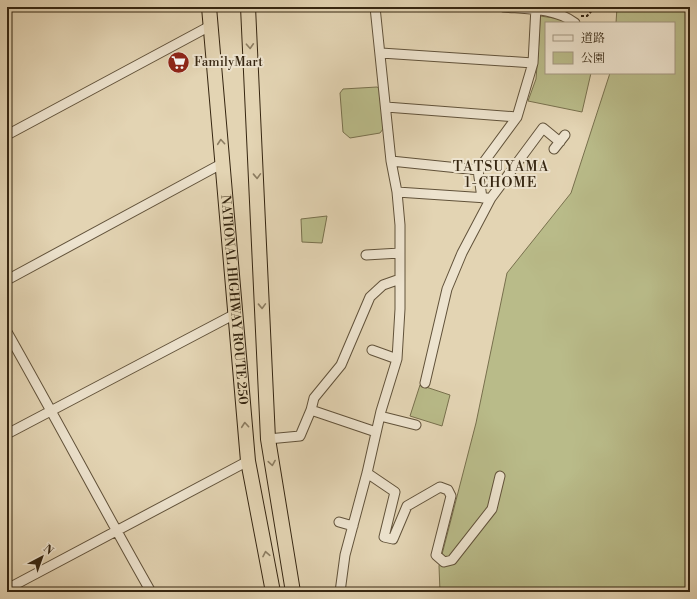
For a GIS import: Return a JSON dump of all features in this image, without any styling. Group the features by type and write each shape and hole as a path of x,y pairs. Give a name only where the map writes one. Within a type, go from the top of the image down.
{"highway":[{"name":"NATIONAL HIGHWAY ROUTE 250","path":"209,7 248,461 273,592"},
{"name":"NATIONAL HIGHWAY ROUTE 250","path":"248,7 268,440 294,592"}],"street":[{"path":"340,592 346,555 353,526 368,473 380,416 397,359 400,309 400,225 375,7"},
{"path":"503,7 536,8 566,16 574,22"},
{"path":"478,170 517,117 533,63 536,8"},
{"path":"7,135 210,26"},
{"path":"381,53 533,63"},
{"path":"386,107 517,117"},
{"path":"425,384 447,289 487,198 543,128 560,142"},
{"path":"392,161 478,170"},
{"path":"7,280 223,163"},
{"path":"478,170 487,198"},
{"path":"397,192 487,198"},
{"path":"366,255 400,253"},
{"path":"268,440 300,436 311,410 314,398 341,365 370,297 383,285 400,279"},
{"path":"7,434 235,314"},
{"path":"7,332 52,410 151,592"},
{"path":"372,350 397,359"},
{"path":"311,410 376,432"},
{"path":"380,416 416,425"},
{"path":"7,589 248,461"},
{"path":"368,473 395,492 384,537 394,539 407,506 440,488 448,490 451,496 436,555 444,562 452,560 492,509 500,476"},
{"path":"339,522 353,526"}],"green space":[{"path":"617,7 690,7 690,592 440,592 439,566 476,423 507,273 571,193 610,74 675,74 675,22 616,22"},
{"path":"540,16 561,19 565,22 545,22 545,74 591,74 582,112 528,101 536,79"},
{"path":"377,87 382,90 386,125 380,133 350,138 343,132 340,93 343,89"},
{"path":"327,216 322,243 302,242 301,219"},
{"path":"420,385 450,395 442,426 410,416"}],"place":[{"name":"FamilyMart","path":"179,62"}],"district":[{"name":"TATSUYAMA 1-CHOME","path":"501,176"}]}
